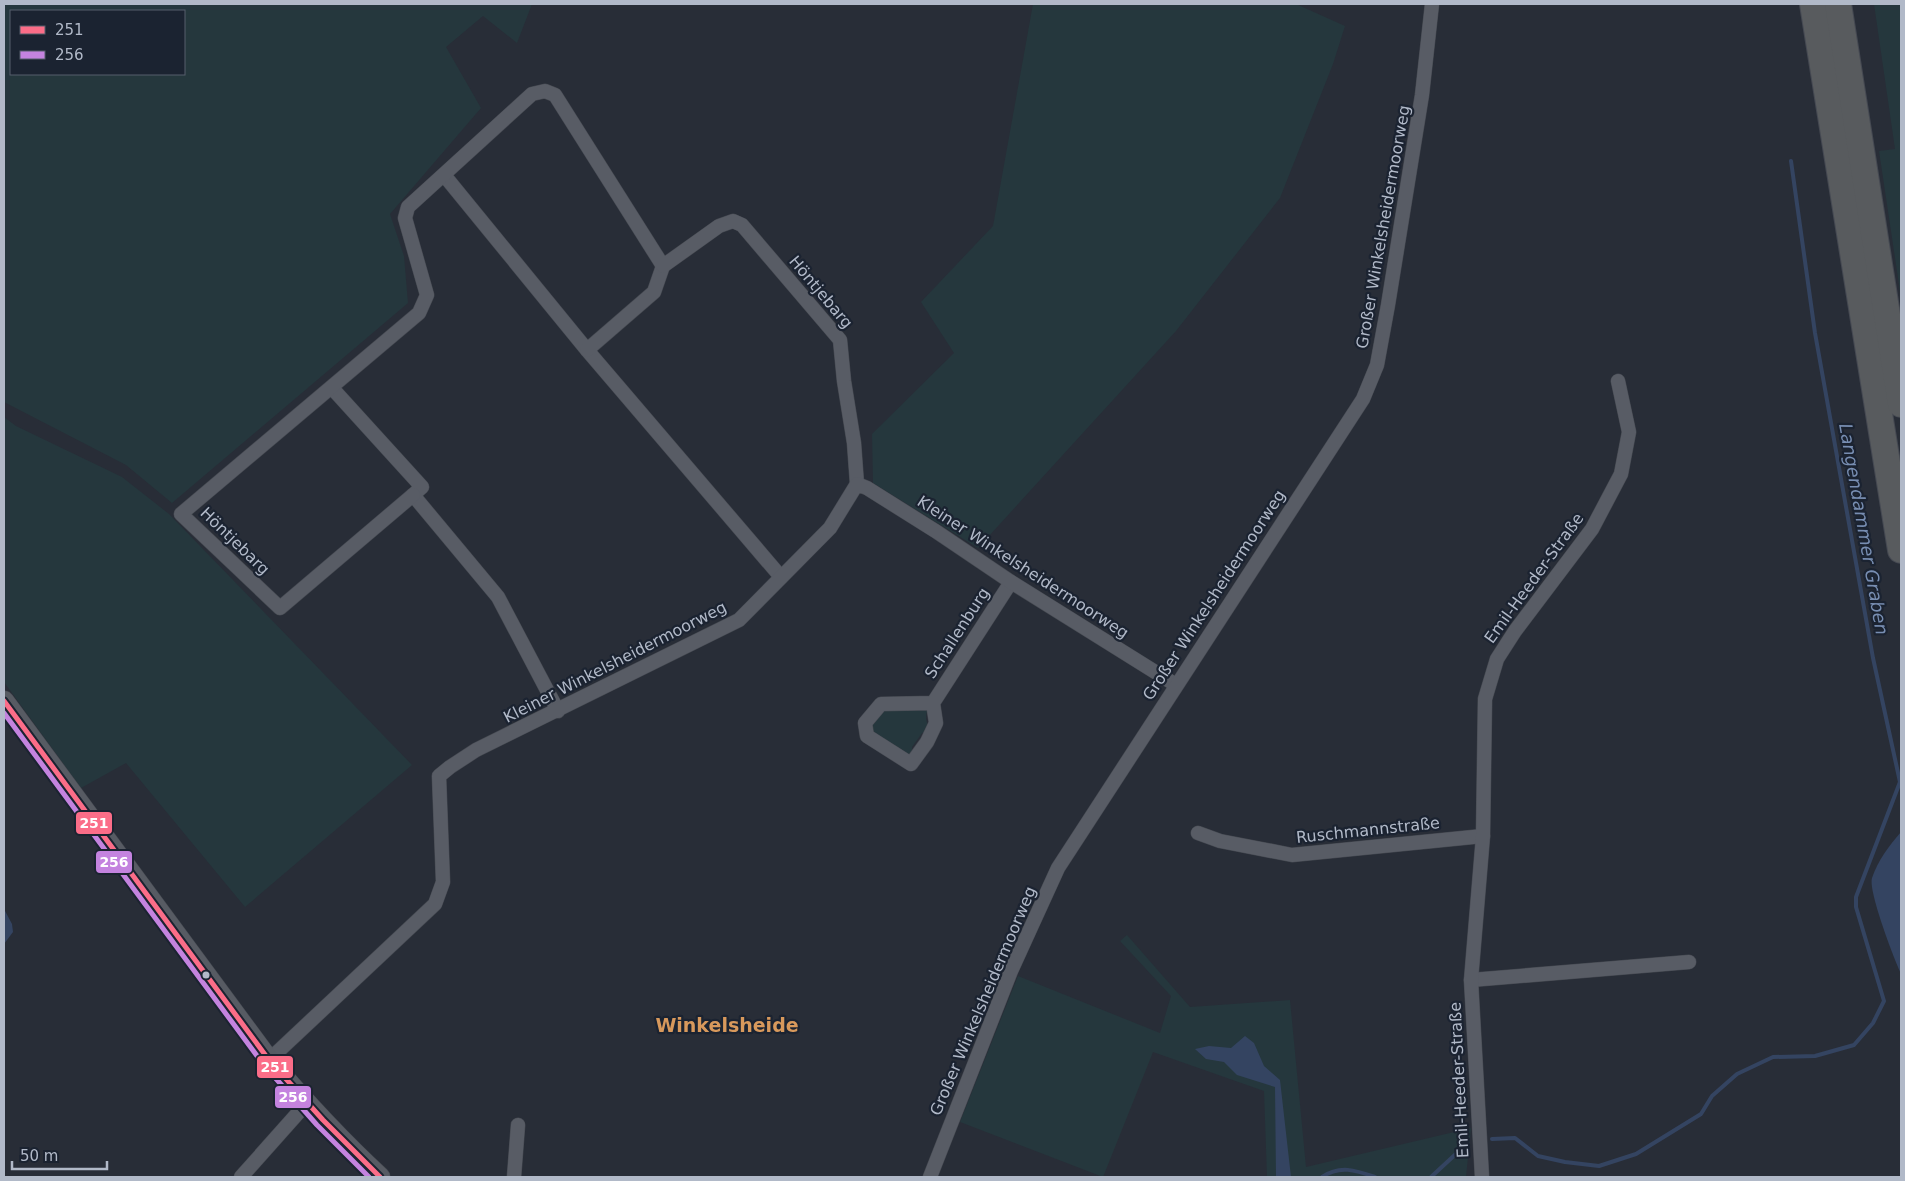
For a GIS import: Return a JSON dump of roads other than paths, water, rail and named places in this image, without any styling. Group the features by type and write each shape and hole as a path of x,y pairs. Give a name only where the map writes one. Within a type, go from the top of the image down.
{"highway":[{"path":"1814,4 1901,550"},
{"path":"1838,4 1901,404"}],"street":[{"name":"Großer Winkelsheidermoorweg","path":"930,1177 1011,971 1058,868 1363,399 1374,374 1388,305 1422,95 1432,4"},
{"name":"Höntjebarg","path":"413,495 280,608 182,514 419,313 427,295 405,218 408,207 532,94 545,91 555,95 663,266 719,226 733,221 742,225 840,340 844,381 854,443 857,484"},
{"path":"444,175 587,350 781,577"},
{"path":"587,350 654,292 663,266"},
{"name":"Emil-Heeder-Straße","path":"1482,1177 1471,980 1483,836 1485,699 1497,659 1515,631 1592,529 1621,474 1629,432 1618,381"},
{"path":"332,388 422,487 413,495 498,597 558,711"},
{"name":"Kleiner Winkelsheidermoorweg","path":"269,1060 435,904 444,882 439,776 476,750 739,620 830,528 857,484 867,488 937,532 1011,582 1176,685"},
{"name":"Schallenburg","path":"933,702 881,704 865,723 867,736 911,764 927,742 936,723 933,702 1011,582"},
{"path":"4,701 269,1060 306,1104 346,1146 380,1177"},
{"name":"Ruschmannstraße","path":"1198,833 1220,841 1292,856 1483,836"},
{"name":"Emil-Heeder-Straße","path":"1471,980 1690,962"},
{"path":"241,1177 306,1104"},
{"path":"514,1177 518,1125"}],"water":[{"path":"1901,832 1901,974 1882,925 1874,896 1872,878 1877,865"},
{"path":"4,909 12,924 13,932 4,944"},
{"path":"1245,1036 1254,1043 1264,1066 1280,1080 1291,1177 1276,1177 1275,1087 1237,1075 1224,1062 1206,1059 1195,1049 1209,1046 1231,1048"}],"waterway":[{"name":"Langendammer Graben","path":"1492,1139 1515,1138 1538,1156 1565,1162 1599,1166 1636,1154 1701,1114 1712,1096 1737,1074 1773,1057 1815,1056 1854,1045 1873,1023 1884,1001 1856,907 1856,897 1900,782 1873,658 1815,333 1791,161"},
{"name":"Langendammer Graben","path":"1431,1177 1458,1152"},
{"name":"Langendammer Graben","path":"1322,1177 1341,1170 1361,1172 1375,1177"}],"district":[{"name":"Winkelsheide","path":"727,1025"}]}
